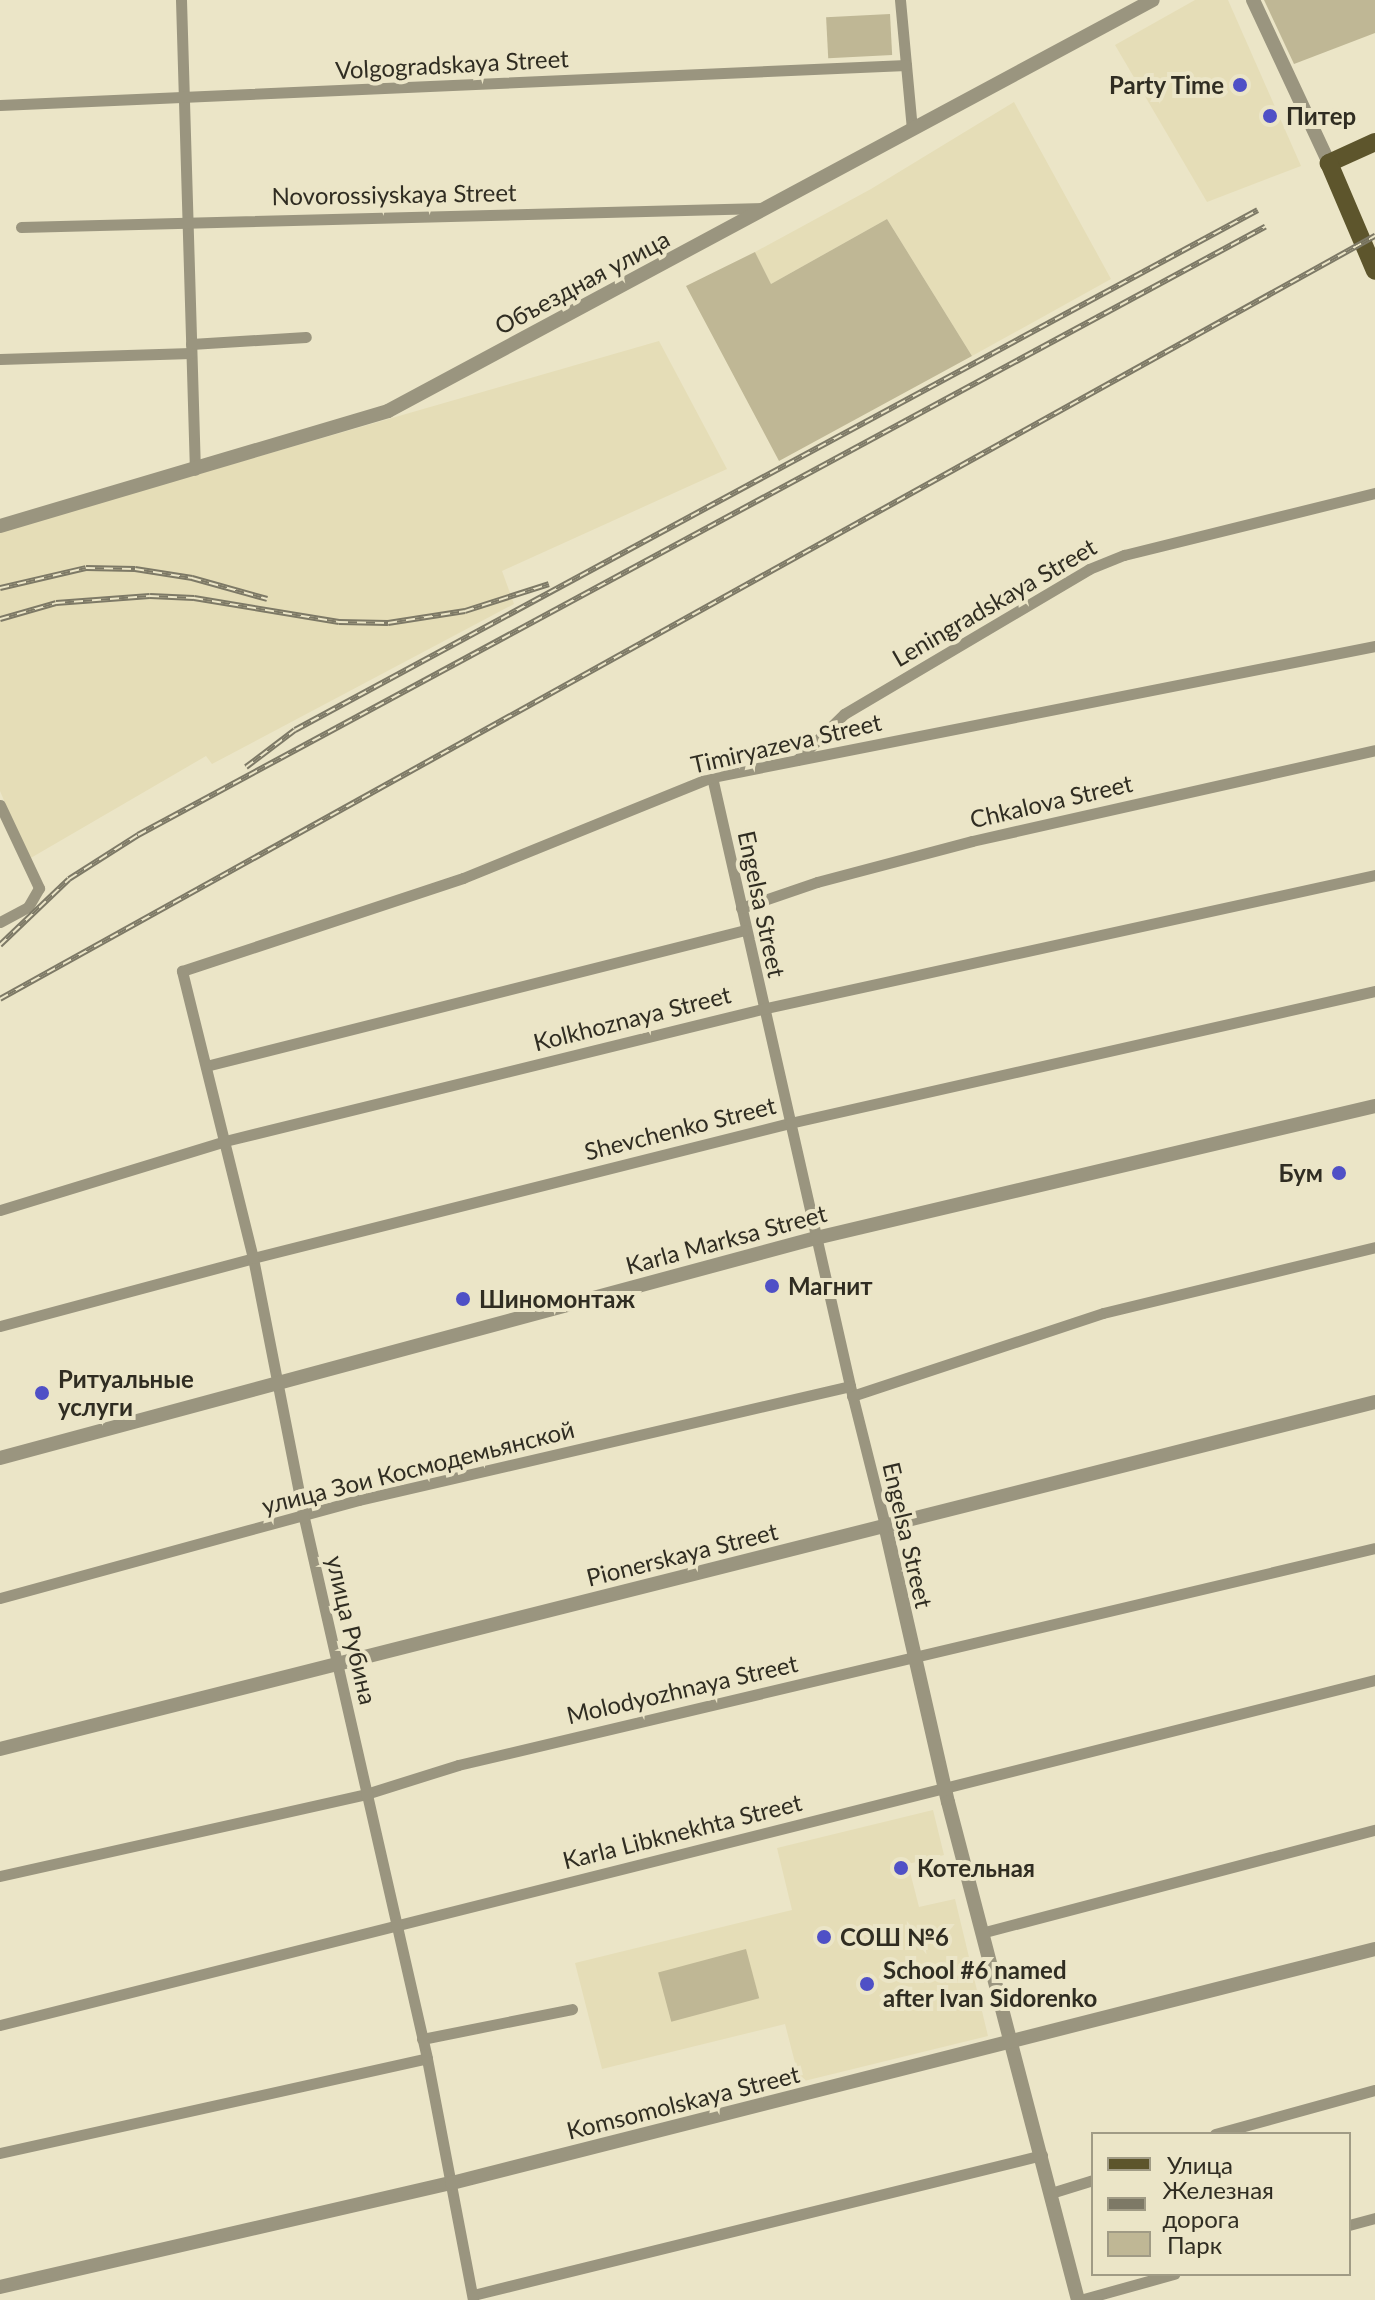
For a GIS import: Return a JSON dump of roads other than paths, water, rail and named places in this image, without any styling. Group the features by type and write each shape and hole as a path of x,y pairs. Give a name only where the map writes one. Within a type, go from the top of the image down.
{"main road":[{"path":"1375,142 1329,163 1375,271"}],"street":[{"path":"181,0 195,470"},
{"path":"900,0 912,129"},
{"name":"Объездная улица","path":"0,526 388,411 1136,5 1153,0"},
{"path":"1253,0 1329,163"},
{"name":"Volgogradskaya Street","path":"0,105 906,65"},
{"name":"Novorossiyskaya Street","path":"21,227 767,208"},
{"path":"0,359 191,349 306,337"},
{"name":"Leningradskaya Street","path":"797,760 844,714 1089,569 1124,555 1375,493"},
{"name":"Timiryazeva Street","path":"182,971 463,878 712,777 1375,646"},
{"name":"Chkalova Street","path":"741,908 817,882 972,841 1375,750"},
{"name":"Engelsa Street","path":"712,777 762,1009 885,1525 913,1658 1008,2042 1042,2155 1079,2300"},
{"path":"0,805 39,888 28,907 0,922"},
{"name":"Kolkhoznaya Street","path":"0,1210 225,1141 762,1009 1375,875"},
{"path":"206,1066 745,930"},
{"name":"улица Рубина","path":"182,971 253,1258 304,1518 394,1925 427,2058 473,2297"},
{"name":"Shevchenko Street","path":"0,1326 253,1258 790,1123 1375,991"},
{"name":"Karla Marksa Street","path":"0,1458 816,1238 1375,1106"},
{"name":"улица Зои Космодемьянской","path":"0,1598 304,1518 359,1500 851,1391 1103,1313 1375,1247"},
{"name":"Pionerskaya Street","path":"0,1749 1375,1402"},
{"name":"Molodyozhnaya Street","path":"0,1876 366,1794 458,1765 1375,1548"},
{"name":"Karla Libknekhta Street","path":"0,2025 1375,1680"},
{"path":"981,1933 1375,1830"},
{"name":"Komsomolskaya Street","path":"0,2287 452,2183 1375,1949"},
{"path":"422,2039 572,2009"},
{"path":"0,2153 427,2058"},
{"path":"1222,2132 1375,2090"},
{"path":"473,2297 1042,2155"},
{"path":"1051,2193 1091,2181"},
{"path":"1351,2224 1375,2218"},
{"path":"1079,2300 1167,2276"}],"railway":[{"path":"246,767 295,730 1258,210"},
{"path":"0,945 69,879 138,835 1265,227"},
{"path":"0,999 1375,236"},
{"path":"0,588 86,568 135,569 192,578 267,599"},
{"path":"0,619 56,603 150,596 194,598 339,622 388,623 465,611 549,584"}],"place":[{"name":"Party Time","path":"1240,85"},
{"name":"Питер","path":"1270,116"},
{"name":"Бум","path":"1339,1173"},
{"name":"Магнит","path":"772,1286"},
{"name":"Шиномонтаж","path":"463,1299"},
{"name":"Ритуальные услуги","path":"42,1393"},
{"name":"Котельная","path":"901,1868"},
{"name":"СОШ №6","path":"824,1937"},
{"name":"School #6 named after Ivan Sidorenko","path":"867,1984"}]}
